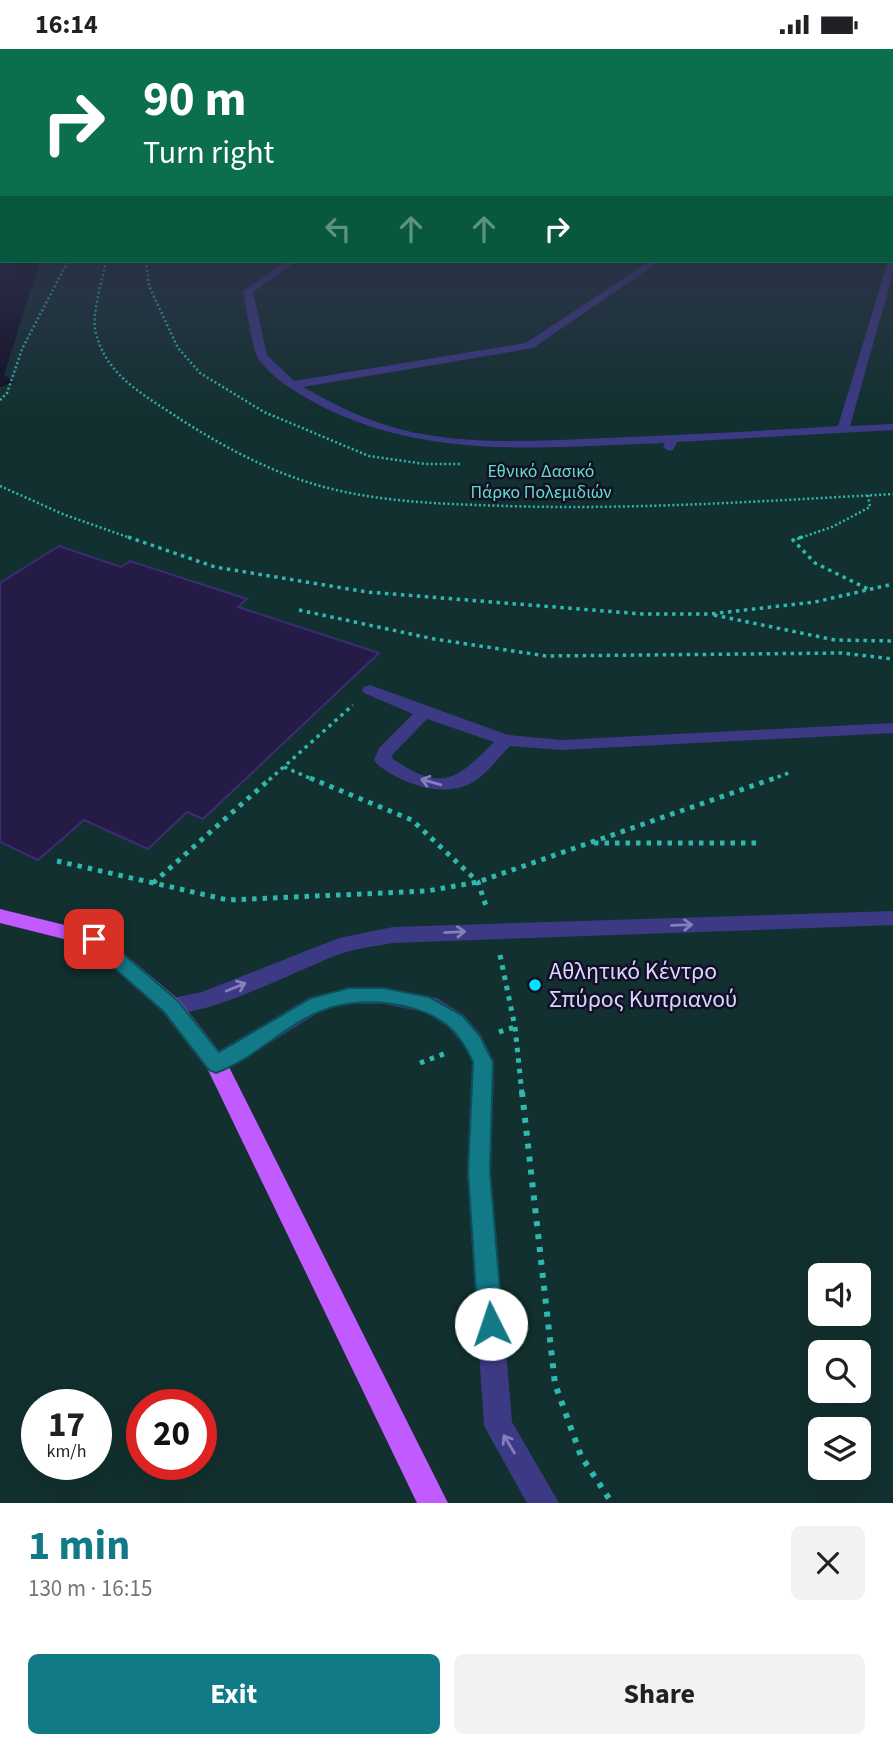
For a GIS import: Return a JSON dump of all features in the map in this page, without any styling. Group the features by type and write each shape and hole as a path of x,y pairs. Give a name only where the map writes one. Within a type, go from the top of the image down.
{"main road":[{"path":"0,916 94,939 171,1006 216,1064 433,1503"}],"lane":[{"path":"265,280 248,291 262,356 292,385 338,411 413,436 479,444 670,445 893,427"},
{"path":"292,385 528,346 628,280"},
{"path":"844,430 887,280"},
{"path":"370,690 506,740 561,745 893,729"},
{"path":"424,712 385,752 383,760 392,768 437,786 456,785 506,740"},
{"path":"171,1006 204,1000 338,946 393,935 893,918"},
{"path":"216,1064 318,1003 349,996 384,996 429,1005 456,1021 473,1041 483,1062 479,1172 498,1426 544,1503"}],"path":[{"path":"0,400 7,393 22,349 58,280"},
{"path":"0,486 65,515 215,566 367,592 642,614 710,614 815,602 893,584"},
{"path":"868,495 870,507 832,527 793,540 815,563 869,589"},
{"path":"299,610 433,639 546,656 842,653 893,659"},
{"path":"710,614 835,640 893,641"},
{"path":"153,883 370,690"},
{"path":"57,861 228,901 427,891 478,882 792,772"},
{"path":"589,843 758,843"}],"green space":[{"name":"Εθνικό Δασικό Πάρκο Πολεμιδιών","path":"34,280 893,280 893,1503 0,1503 0,387 15,382 4,375"}],"building":[{"path":"59,546 121,567 130,561 247,599 238,607 379,653 203,819 187,812 148,849 84,820 38,860 0,842 0,583"}],"place":[{"name":"Αθλητικό Κέντρο Σπύρος Κυπριανού","path":"535,985"}],"route":[{"path":"94,939 171,1006 216,1064 318,1003 349,996 384,996 429,1005 456,1021 473,1041 483,1062 479,1172 491,1324"}]}
